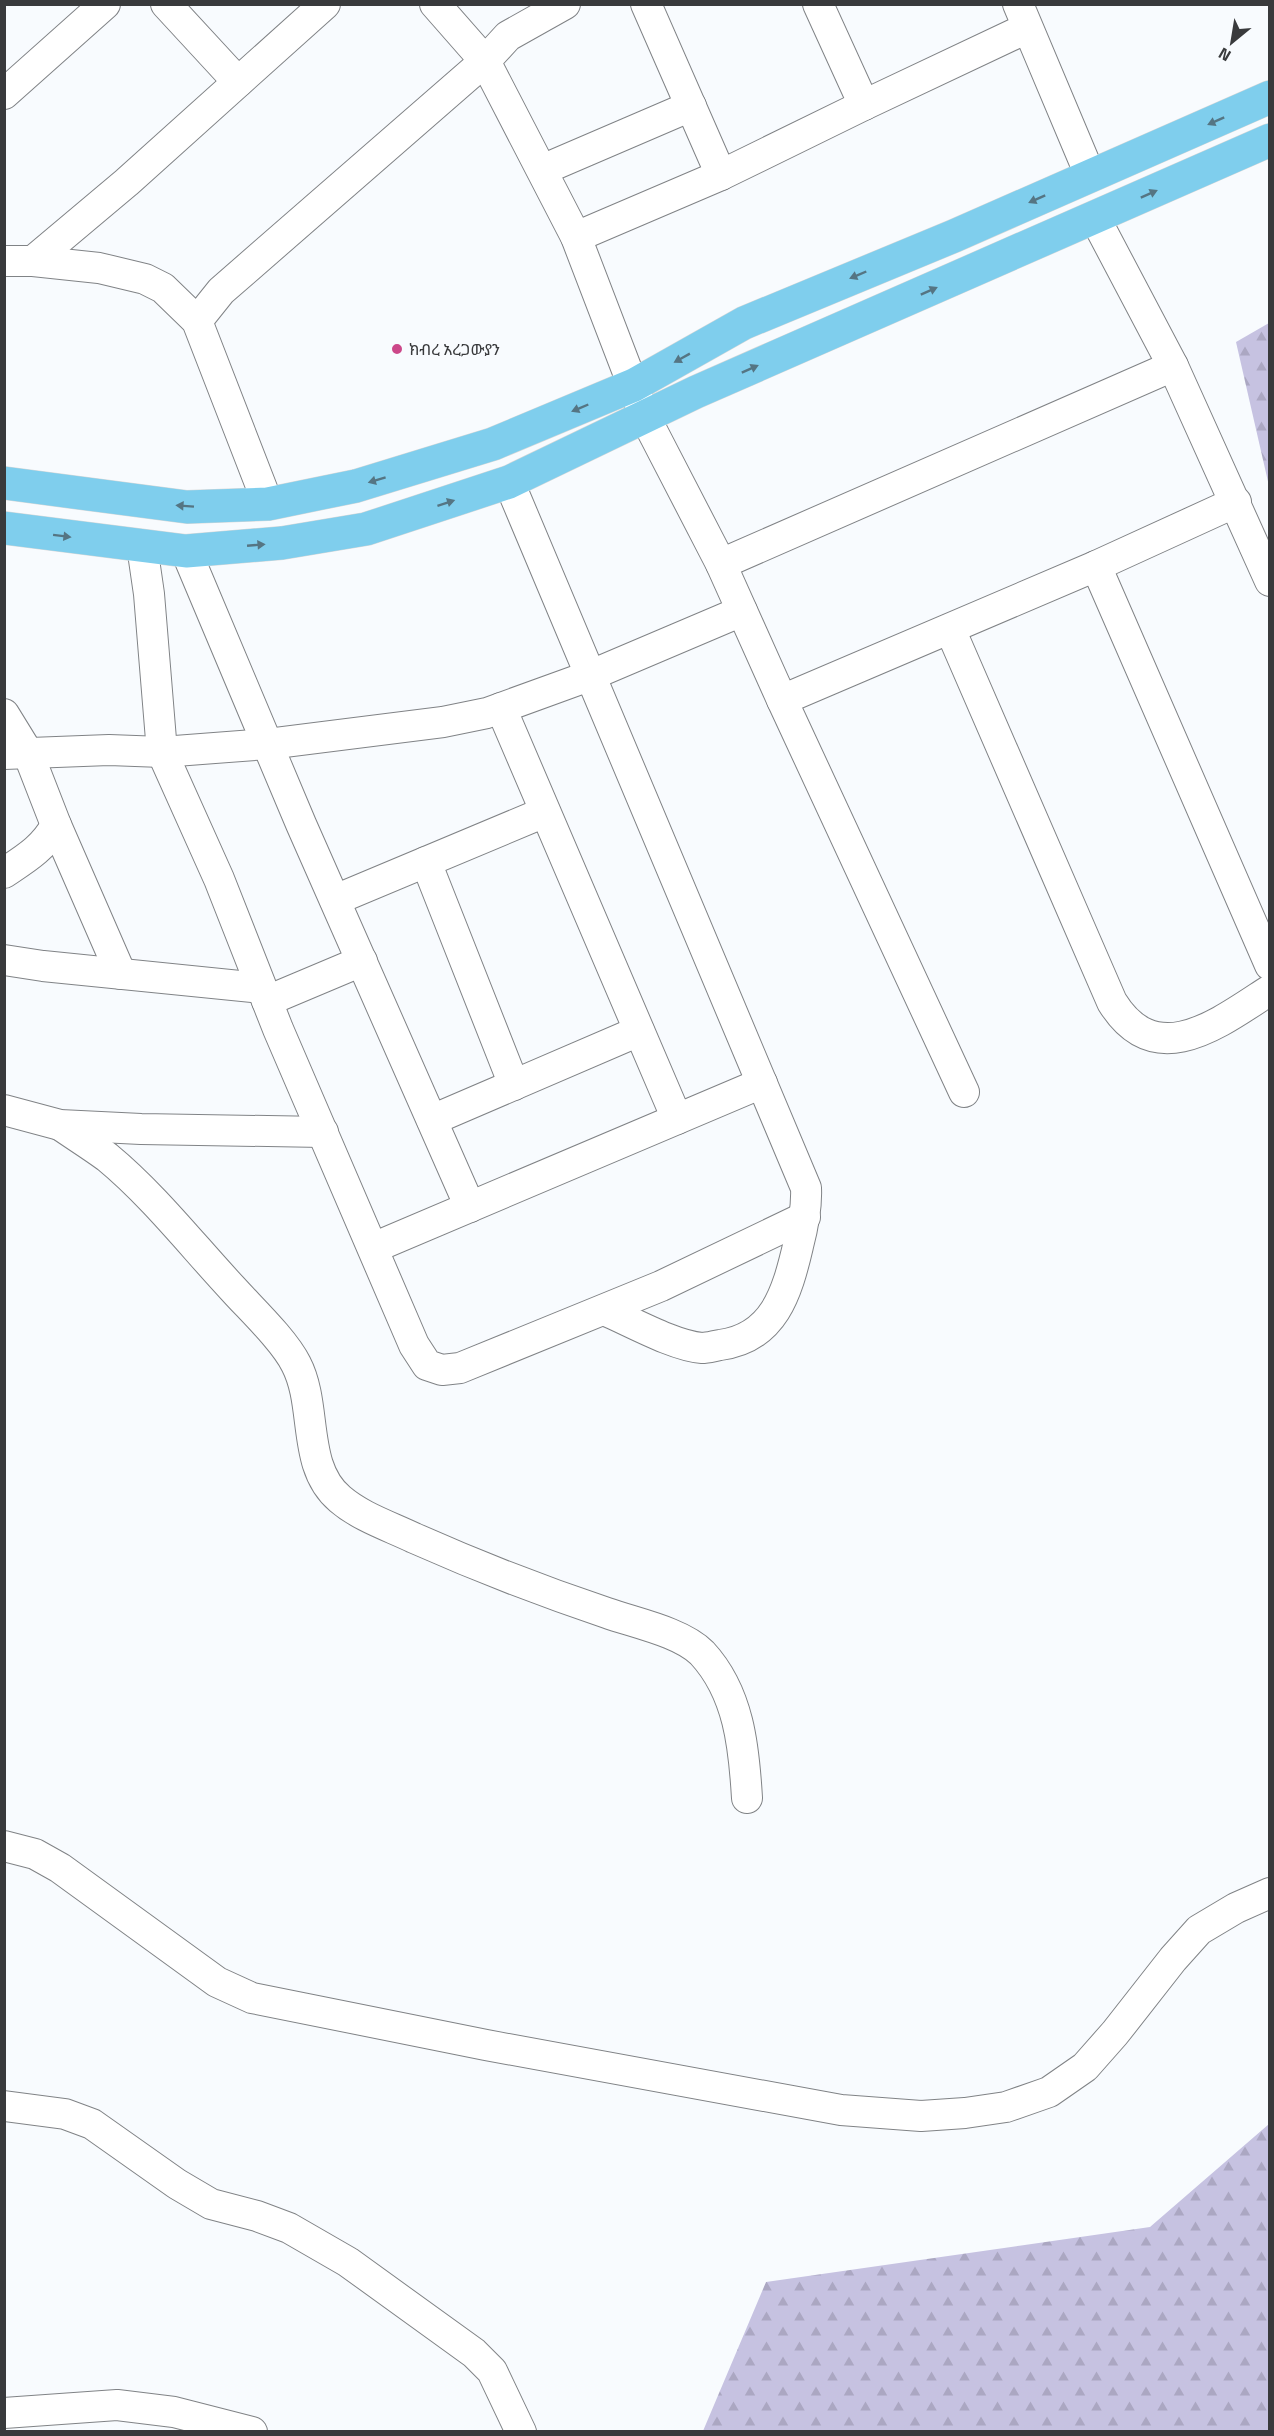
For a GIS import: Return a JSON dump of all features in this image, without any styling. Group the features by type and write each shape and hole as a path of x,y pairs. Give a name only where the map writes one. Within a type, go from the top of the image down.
{"main road":[{"path":"4,483 187,507 268,504 356,486 493,444 634,385 744,323 954,236 1269,97"},
{"path":"4,528 186,551 282,543 366,529 509,482 645,417 1269,140"}],"street":[{"path":"4,94 105,4"},
{"path":"166,4 238,82"},
{"path":"19,261 127,182 325,4"},
{"path":"435,4 485,61 576,237 645,417 721,564 964,1092"},
{"path":"197,321 220,291 485,61 508,36 565,4"},
{"path":"646,4 722,175"},
{"path":"818,4 864,105"},
{"path":"576,237 722,175 864,105 1023,16 1090,175"},
{"path":"542,170 691,106"},
{"path":"1095,218 1173,366 1236,502 1269,581"},
{"path":"19,261 99,268 145,279 163,288 197,321 268,504"},
{"path":"721,564 1173,366"},
{"path":"509,482 806,1188 805,1217 791,1277 778,1308 757,1332 735,1343 701,1348 670,1339 604,1310"},
{"path":"782,700 1096,566 1236,502"},
{"path":"142,546 149,594 162,752 219,879 264,994 414,1345 427,1365 433,1368 460,1368 661,1286 805,1217"},
{"path":"186,551 334,900 470,1207"},
{"path":"1096,566 1269,965"},
{"path":"16,754 109,750 162,752 268,744 443,722 501,708 589,676 742,611"},
{"path":"950,629 1112,1002 1122,1018 1140,1033 1166,1039 1197,1033 1221,1021 1269,990"},
{"path":"501,708 677,1119"},
{"path":"4,714 16,754 56,825 121,974"},
{"path":"334,900 545,812"},
{"path":"4,873 36,852 56,825"},
{"path":"426,862 514,1084"},
{"path":"4,960 264,994 362,961"},
{"path":"432,1120 639,1031"},
{"path":"373,1248 762,1083"},
{"path":"4,1110 60,1125 141,1130 323,1132"},
{"path":"60,1125 106,1157 133,1181 268,1328 296,1364 308,1401 313,1444 323,1477 339,1498 363,1515 472,1564 680,1638 700,1651 713,1666 736,1711 745,1755 747,1798"},
{"path":"4,1846 35,1854 60,1868 217,1982 252,1998 486,2045 841,2110 921,2116 1006,2107 1049,2092 1085,2067 1199,1930 1236,1908 1269,1893"},
{"path":"4,2106 65,2114 92,2124 177,2184 211,2204 257,2216 289,2228 348,2262 474,2353 492,2371 521,2432"},
{"path":"4,2413 117,2405 174,2412 252,2432"}],"green space":[{"path":"1269,323 1269,486 1236,342"},
{"path":"1269,2124 1269,2431 703,2431 766,2282 1150,2227"}],"place":[{"name":"ክብረ አረጋውያን","path":"397,349"}]}
